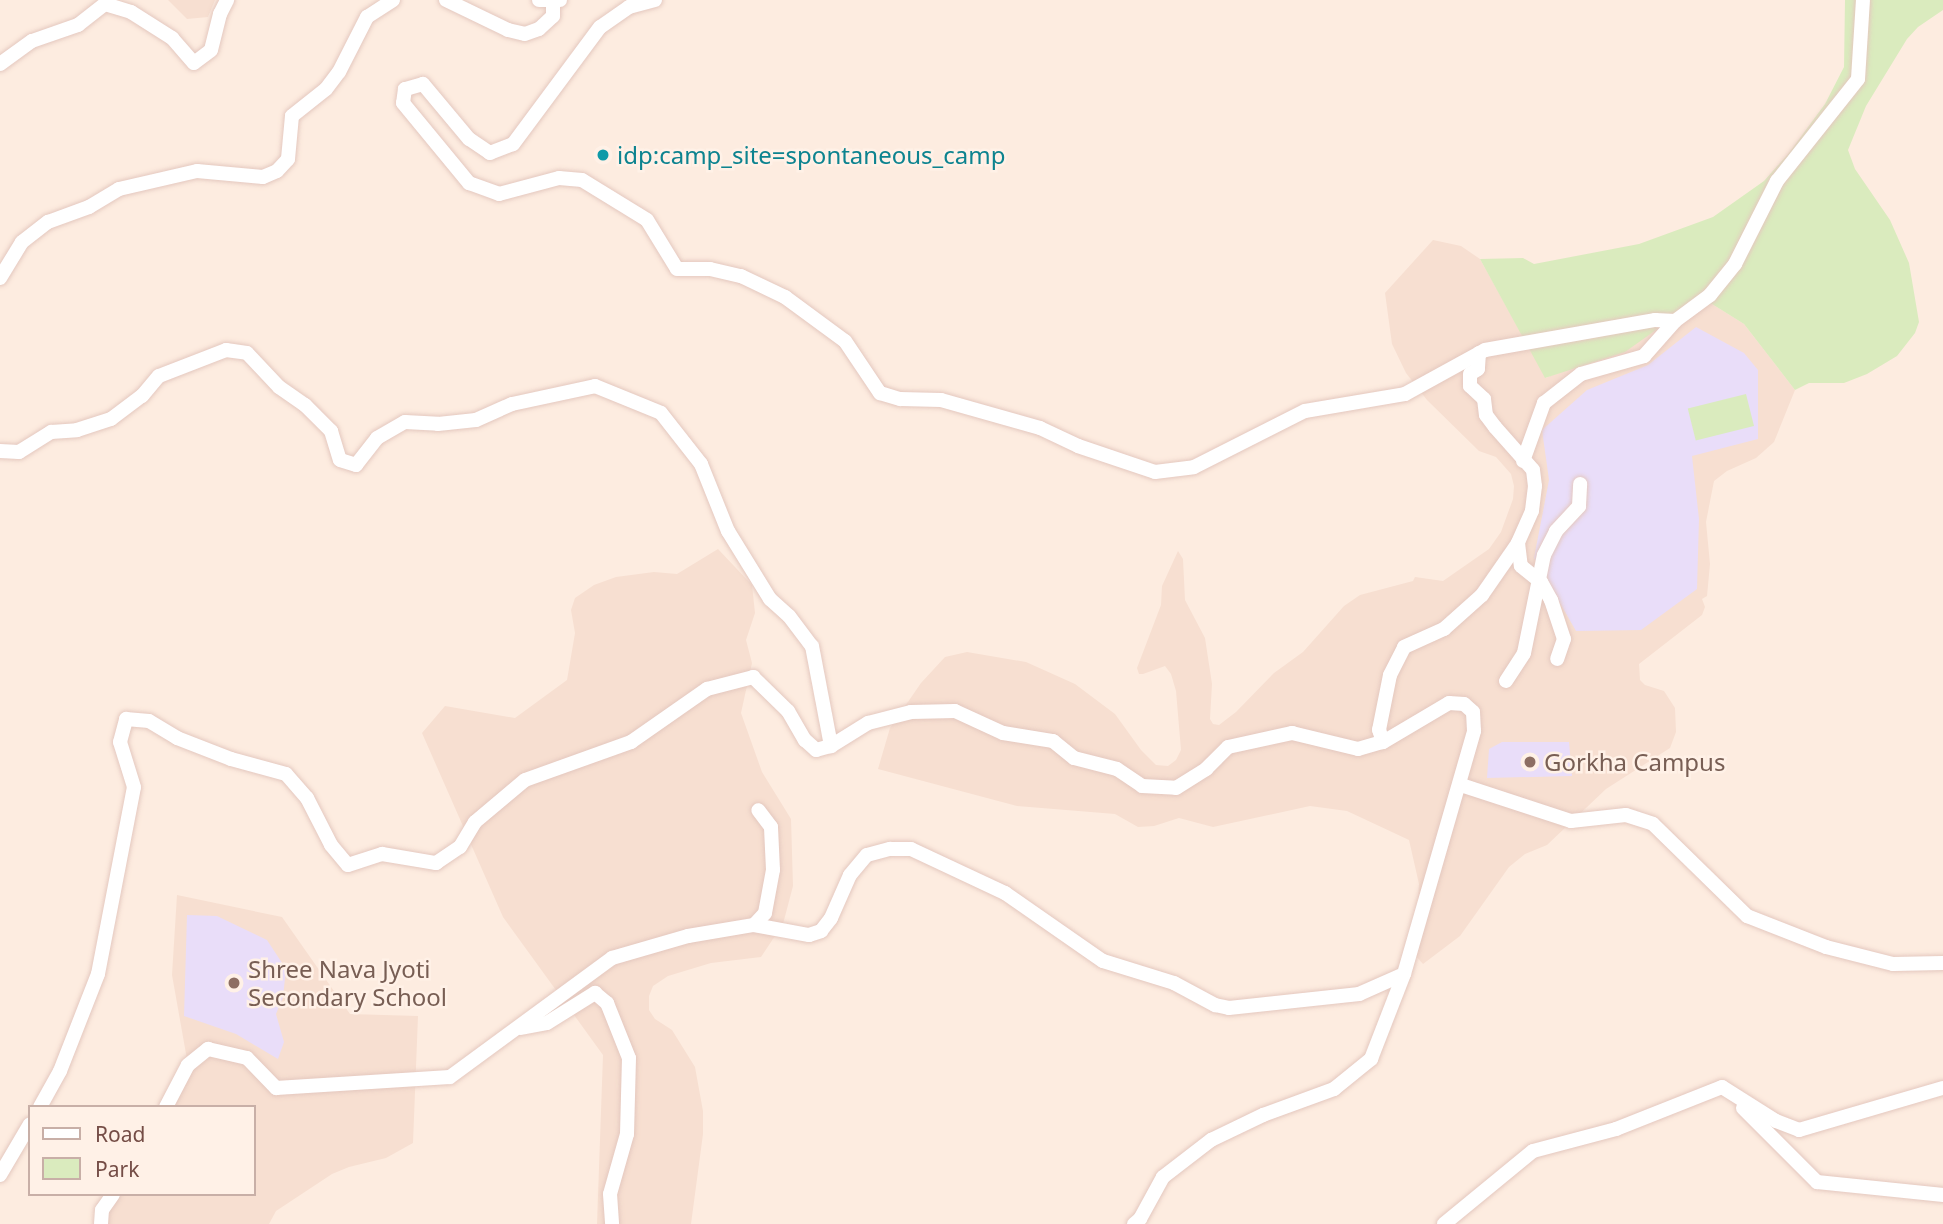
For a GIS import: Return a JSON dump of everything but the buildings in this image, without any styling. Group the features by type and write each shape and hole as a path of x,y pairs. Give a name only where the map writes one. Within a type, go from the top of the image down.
{"street":[{"path":"0,64 32,41 78,25 105,4 131,12 172,38 194,63 211,51 220,14 227,0"},
{"path":"0,278 22,242 48,222 89,207 119,189 197,171 263,177 277,171 288,159 292,116 327,89 340,72 367,18 393,0"},
{"path":"446,0 508,30 525,34 538,29 553,16 551,0"},
{"path":"655,0 629,7 600,27 513,144 490,153 469,139 423,84 405,89 403,103 469,183 499,194 559,177 582,180 647,220 677,269 710,269 741,276 785,297 845,341 880,393 900,398 941,400 1040,428 1078,446 1155,472 1194,467 1305,411 1405,394 1479,353 1655,320 1675,321"},
{"path":"1523,461 1544,403 1581,374 1644,356 1675,321 1710,295 1735,264 1777,181 1858,79 1864,0"},
{"path":"0,451 19,452 51,432 77,430 111,419 142,396 159,376 226,350 247,353 279,387 305,405 331,431 340,460 356,465 377,438 405,422 438,424 476,420 512,404 595,386 661,412 701,464 728,531 770,598 789,616 812,646 831,746"},
{"path":"1383,742 1379,730 1390,675 1404,647 1444,629 1482,595 1518,543 1532,511 1535,486 1533,470 1494,428 1486,415 1484,399 1470,386 1471,374 1478,369 1479,353"},
{"path":"1506,681 1524,653 1534,616 1537,580 1556,531 1579,506 1580,484"},
{"path":"1518,543 1521,566 1537,580 1551,600 1564,639 1557,659"},
{"path":"41,1105 61,1070 98,974 134,787 120,743 126,719 149,721 177,738 231,759 286,774 307,798 331,845 348,865 382,854 436,863 460,847 475,822 525,780 631,742 707,689 753,677 788,711 805,740 816,750 831,746 868,723 911,712 955,711 1003,733 1053,741 1074,758 1117,769 1142,786 1177,788 1206,769 1228,747 1292,733 1358,749 1383,742 1449,703 1464,704 1473,712 1474,732 1461,785 1404,974 1371,1059 1334,1089 1263,1115 1210,1140 1163,1177 1140,1219 1134,1224"},
{"path":"1461,785 1571,821 1626,815 1653,824 1747,916 1826,947 1893,964 1943,963"},
{"path":"754,925 765,913 773,870 771,827 758,810"},
{"path":"167,1105 188,1065 208,1049 247,1058 276,1088 450,1077 612,958 688,936 754,925 809,935 821,931 831,918 850,875 867,855 890,849 911,849 1005,894 1103,961 1174,983 1215,1005 1229,1008 1359,994 1404,974"},
{"path":"516,1029 547,1023 596,993 607,1003 629,1058 627,1134 610,1194 612,1224"},
{"path":"1722,1087 1776,1121 1799,1130 1943,1088"},
{"path":"1722,1087 1817,1182 1943,1195"},
{"path":"1444,1224 1533,1151 1616,1129 1722,1087"},
{"path":"0,1175 28,1127"},
{"path":"101,1224 102,1210 112,1196"}],"shaded area":[{"path":"168,0 215,0 208,17 187,19"},
{"path":"1433,240 1461,246 1480,259 1546,378 1678,315 1712,304 1744,324 1795,390 1774,442 1756,458 1727,471 1714,481 1706,522 1710,564 1707,596 1702,599 1705,607 1702,615 1639,664 1640,680 1645,685 1664,691 1675,708 1676,732 1670,748 1606,789 1547,845 1525,854 1509,867 1460,936 1423,964 1415,955 1419,884 1409,840 1347,811 1310,806 1213,827 1179,818 1154,826 1138,827 1115,814 1017,806 878,769 890,728 921,683 945,657 967,652 1026,662 1075,684 1115,714 1141,750 1156,765 1168,766 1176,760 1181,750 1176,691 1171,674 1165,666 1143,674 1139,674 1137,668 1161,605 1162,586 1178,551 1183,559 1185,600 1205,638 1212,684 1210,719 1213,724 1219,725 1236,712 1274,673 1303,652 1344,606 1360,595 1413,581 1415,577 1443,581 1489,549 1501,532 1513,499 1511,474 1496,457 1479,451 1427,400 1406,373 1392,344 1385,293"},
{"path":"1696,327 1744,353 1758,370 1758,439 1692,456 1699,519 1697,589 1641,630 1576,631 1534,558 1549,480 1542,430 1587,390 1648,365"},
{"path":"718,549 752,585 755,613 746,640 752,663 741,713 762,772 791,819 793,886 783,924 761,957 711,963 668,976 653,986 649,996 649,1010 655,1019 672,1030 695,1067 703,1111 703,1134 691,1224 597,1224 603,1055 503,917 422,733 445,706 515,718 567,680 575,633 571,610 575,598 594,585 616,577 654,572 677,574"},
{"name":"Gorkha Campus","path":"1502,742 1569,742 1572,776 1487,778 1489,749"},
{"path":"177,895 282,917 350,1014 418,1016 413,1143 386,1158 332,1174 276,1211 269,1224 101,1224 112,1196 256,1196 256,1105 167,1105 188,1065 172,975"},
{"name":"Shree Nava Jyoti Secondary School","path":"187,915 217,916 267,940 286,969 283,997 276,1014 284,1042 278,1059 236,1034 184,1016"}],"green space":[{"path":"1845,0 1943,0 1943,10 1918,27 1907,39 1866,106 1848,150 1855,169 1890,220 1909,263 1919,322 1915,333 1897,356 1867,374 1844,383 1809,383 1795,390 1744,324 1712,304 1677,315 1625,352 1545,378 1480,259 1523,258 1534,264 1639,244 1713,217 1764,181 1789,153 1825,104 1844,67"},
{"path":"1746,394 1754,426 1696,441 1688,409"}],"place":[{"name":"idp:camp_site=spontaneous_camp","path":"603,155"},
{"name":"Gorkha Campus","path":"1530,762"},
{"name":"Shree Nava Jyoti Secondary School","path":"234,983"}]}
